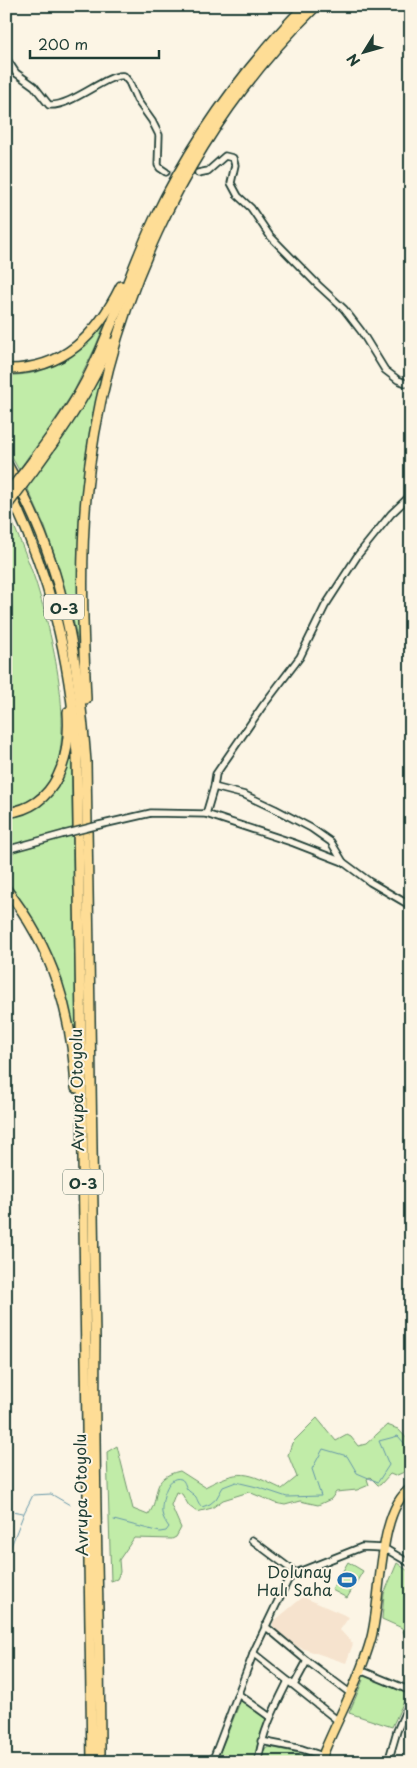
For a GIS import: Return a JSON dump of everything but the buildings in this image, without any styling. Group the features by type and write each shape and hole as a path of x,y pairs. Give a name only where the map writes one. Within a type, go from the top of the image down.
{"highway":[{"path":"6,369 34,367 53,361 70,351 86,338 108,310 140,242 192,150 214,117 260,56 305,6"},
{"path":"6,495 68,424 92,383 162,223 203,146 260,68 285,38 316,6"},
{"path":"6,507 64,418 91,371 153,221"},
{"path":"86,762 87,716 82,602 86,500 96,425 109,365 132,293"},
{"name":"Avrupa Otoyolu","path":"6,462 41,534 64,606 75,657 86,762 100,1762"},
{"name":"Avrupa Otoyolu","path":"6,485 28,530 53,605 68,669 77,754 92,1762"},
{"path":"6,813 20,810 40,799 55,782 64,762 68,732 67,699 53,605"},
{"path":"6,889 21,908 38,936 63,996 73,1049 78,1126 83,1152"}],"main road":[{"path":"324,1760 337,1720 360,1670 371,1639 386,1532 391,1514 401,1496 411,1488"}],"street":[{"path":"6,58 16,73 34,86 49,105 76,97 115,76 124,76 129,82 137,100 152,121 158,135 158,165 166,172"},
{"path":"198,173 208,171 227,155 233,158 235,165 231,183 238,196 251,208 270,236 344,310 361,331 385,370 398,380 411,385"},
{"path":"206,814 216,774 300,657 325,606 358,555 392,514 411,495"},
{"path":"214,787 244,795 311,828 332,842 343,862"},
{"path":"6,850 100,824 151,813 206,814 294,843 315,853 343,862 370,882 411,906"},
{"path":"252,1540 296,1573"},
{"path":"212,1762 253,1653 288,1580 296,1573 362,1547 384,1548 411,1564"},
{"path":"265,1626 350,1693"},
{"path":"253,1653 337,1720"},
{"path":"258,1762 261,1740 270,1717 307,1661"},
{"path":"360,1670 411,1691"},
{"path":"238,1694 270,1717"},
{"path":"388,1762 397,1731 411,1699"},
{"path":"261,1740 302,1749 324,1760"}],"shaded area":[{"path":"303,1597 349,1617 340,1630 353,1644 346,1663 280,1641 273,1632 273,1622"}],"green space":[{"path":"105,323 74,391 32,455 30,454 19,470 6,447 6,375 21,375 35,372 62,362 85,345"},
{"path":"104,369 94,421 80,650 56,559 45,527 27,487 82,408"},
{"path":"8,511 33,574 46,617 57,668 62,724 60,750 54,773 43,791 31,800 6,809 6,513"},
{"path":"71,741 76,1040 36,924 6,883 6,817 33,808 48,798 54,791 64,774"},
{"path":"317,1418 336,1441 347,1435 358,1446 366,1444 387,1425 398,1429 411,1443 411,1469 395,1476 390,1474 380,1485 370,1477 367,1479 369,1485 357,1490 336,1492 331,1499 318,1505 300,1501 285,1505 275,1503 249,1492 223,1500 212,1508 197,1512 189,1506 182,1494 176,1492 171,1505 181,1528 176,1537 172,1539 134,1538 119,1560 120,1572 117,1579 111,1581 107,1452 117,1446 133,1509 148,1515 163,1478 180,1471 205,1487 227,1477 244,1475 260,1479 282,1489 297,1477 288,1455 292,1443"},
{"name":"Dolunay Halı Saha","path":"348,1562 363,1571 347,1598 332,1590"},
{"path":"397,1563 411,1573 411,1641 405,1636 402,1628 382,1619 384,1594"},
{"path":"363,1674 410,1693 405,1699 392,1727 349,1713 363,1680 361,1679"},
{"path":"243,1699 267,1719 258,1740 255,1762 216,1762 241,1700"},
{"path":"269,1747 313,1756 311,1762 261,1762 263,1750"}],"waterway":[{"path":"114,1520 160,1532 166,1531 169,1527 162,1515 162,1503 168,1485 176,1479 183,1481 202,1507 216,1499 223,1487 236,1482 287,1497 321,1496 312,1469 323,1449 347,1456 357,1473 378,1482 389,1465 379,1441 398,1436 411,1451"},
{"path":"6,1559 33,1495 51,1494 70,1505"},
{"path":"6,1510 23,1513"}],"tunnel":[{"path":"166,172 198,173"}],"place":[{"name":"Dolunay Halı Saha","path":"347,1580"}]}
